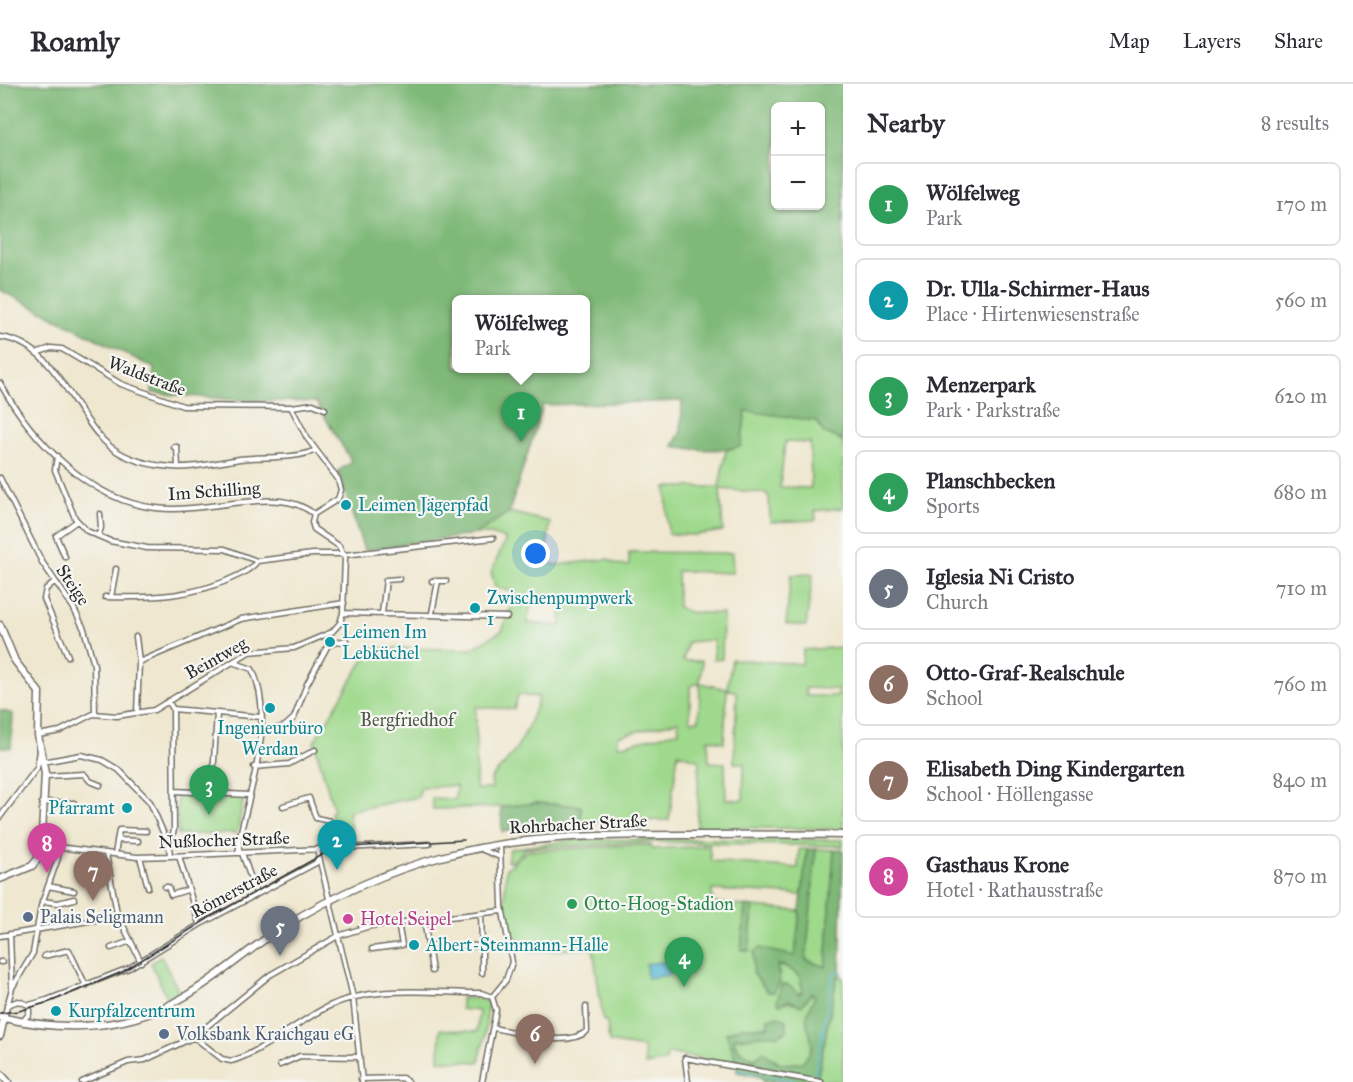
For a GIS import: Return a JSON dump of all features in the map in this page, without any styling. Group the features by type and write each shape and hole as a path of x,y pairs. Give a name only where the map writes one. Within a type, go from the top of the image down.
{"main road":[{"path":"0,625 15,661 39,692 38,735 45,776 42,802 43,850 35,864 0,879"},
{"name":"Rohrbacher Straße","path":"2,1018 69,1028 97,1026 135,1019 183,998 277,931 328,901 403,869 477,848 583,836 843,835"},
{"path":"0,1036 2,1018"},
{"path":"0,1073 8,1082"}],"street":[{"path":"0,337 16,341 36,353 60,378 106,443 122,454 140,461 178,467 247,458 298,455 316,450"},
{"name":"Waldstraße","path":"36,353 51,348 62,349 120,384 183,406 291,407 313,404 325,409"},
{"name":"Im Schilling","path":"0,383 24,420 57,456 106,492 145,506 182,508 268,500 297,504 314,514"},
{"path":"291,407 301,428 336,475 341,490 336,501 314,514 312,522 316,531 338,544 344,554 343,613 507,617"},
{"path":"177,447 178,467"},
{"path":"57,456 54,466 57,477 77,521 98,536 147,548 225,549 257,561 493,538"},
{"name":"Steige","path":"0,478 54,582 73,607 90,644 94,672 95,714"},
{"path":"98,536 101,528 100,514"},
{"path":"65,556 56,536 77,521"},
{"path":"116,569 108,597 157,597 190,593 233,578 252,568 257,561"},
{"path":"382,613 384,580 399,579"},
{"path":"432,581 446,581"},
{"path":"432,614 438,581"},
{"path":"54,582 46,589 44,598 68,656"},
{"path":"139,662 241,619 344,603"},
{"name":"Beintweg","path":"38,735 55,733 95,714 117,716 154,710 254,650 294,648 328,635 338,627 343,613"},
{"path":"136,637 139,662 137,713"},
{"path":"261,733 283,727 294,718 306,684 328,645 346,640"},
{"path":"232,662 253,671 261,698 261,733 248,795 240,853 256,893"},
{"path":"168,701 173,709 175,790 174,833 169,846"},
{"path":"173,709 261,717"},
{"path":"212,793 217,713"},
{"path":"254,767 289,764 315,750"},
{"path":"0,817 37,768 38,755 41,751"},
{"path":"43,762 81,755 103,761 119,770 150,802 169,846 170,856"},
{"path":"45,776 84,774 92,783 100,785"},
{"path":"175,790 248,795"},
{"path":"283,806 309,798 316,818 330,821 334,848"},
{"path":"42,802 74,803"},
{"path":"115,854 119,830 146,831"},
{"path":"117,840 138,841"},
{"name":"Nußlocher Straße","path":"43,850 66,848 140,857 429,844"},
{"path":"492,997 506,980 512,962 502,910 500,844"},
{"path":"477,848 492,852 501,858"},
{"path":"2,1018 12,988 30,960 42,901 58,860 57,849"},
{"path":"317,849 353,997 362,1080 402,1078 408,1082"},
{"path":"106,854 118,916 141,962"},
{"path":"179,856 199,925"},
{"path":"140,857 148,887"},
{"name":"Römerstraße","path":"7,1005 18,1001 29,1005 85,987 141,962 199,925 316,862 318,857"},
{"path":"48,886 74,891"},
{"path":"168,886 171,895 187,890"},
{"path":"42,901 58,903 74,899"},
{"path":"82,1082 128,1062 145,1060 194,1037 270,975 338,936 370,926 502,910"},
{"path":"481,913 482,973"},
{"path":"0,936 36,928 118,916"},
{"path":"424,920 432,971"},
{"path":"372,950 402,945 398,923"},
{"path":"10,934 12,988"},
{"path":"111,948 130,941"},
{"path":"428,945 482,946"},
{"path":"44,956 69,950 85,987"},
{"path":"194,1037 222,1059 234,1060 319,1011 353,997 404,992 481,993 492,997 496,1006 482,1082"},
{"path":"22,1022 29,1014 29,1005"},
{"path":"493,1028 547,1039 575,1037 587,1031 586,1007"},
{"path":"280,1065 300,1056 360,1057"},
{"path":"688,1082 685,1058 821,1082"}],"green space":[{"path":"0,84 843,84 843,441 823,432 817,421 746,411 741,446 715,450 689,449 673,446 681,431 682,401 543,405 509,512 476,534 364,550 338,471 352,462 316,402 239,400 152,393 154,368 0,290"},
{"path":"746,410 817,421 823,432 843,441 843,508 815,511 816,520 770,522 769,497 766,493 720,489 723,531 695,535 668,534 666,487 719,487 726,450 741,446","holes":["785,442 810,443 811,488 780,487"]},
{"name":"Bergfriedhof","path":"509,512 550,522 545,562 556,565 608,559 616,564 629,566 629,552 732,553 733,573 677,571 678,607 688,612 723,614 722,659 714,659 713,640 688,642 683,661 702,661 700,683 727,689 732,659 802,664 803,650 843,647 843,829 697,827 699,760 678,753 669,820 581,822 581,806 536,803 501,807 433,809 432,798 455,799 456,786 421,787 418,797 348,811 353,842 336,843 331,812 334,810 314,742 371,648 471,649 502,631 516,593 495,587 491,572 506,539 490,534 476,534","holes":["532,602 561,605 561,626 527,623","700,683 699,720 690,721 690,686","805,688 837,689 838,696 806,696","727,689 737,692 734,763 744,763 743,800 726,799 725,763 709,762 708,739 724,742","518,695 539,697 521,741 509,759 491,778 492,789 476,789 476,707 514,709","678,721 679,731 618,746 618,736"]},
{"path":"813,574 806,626 786,624 791,575"},
{"path":"0,710 13,714 11,748 0,747"},
{"path":"177,793 244,797 237,833 178,835"},
{"path":"536,803 581,806 581,822 502,832 501,807"},
{"path":"573,840 843,840 843,846 653,842 526,848 512,862 507,861 510,849"},
{"path":"651,845 652,849 709,846 711,861 798,868 799,849 807,849 802,895 712,890 713,903 745,906 742,950 749,951 753,907 800,911 795,956 753,973 768,992 774,992 780,975 776,966 782,966 796,973 803,986 803,991 799,994 795,991 786,1001 792,1003 812,993 815,997 809,1017 811,1048 801,1063 780,1064 776,1059 752,1057 742,1052 734,1042 735,1037 742,1039 767,1033 769,1023 764,1029 754,1027 727,1033 738,1065 668,1053 665,1062 645,1065 643,1048 609,1042 607,1022 603,1020 593,948 528,952 517,937 511,936 504,907 506,868 524,853"},
{"path":"807,849 816,849 806,960 826,967 834,850 843,849 840,976 837,978 817,1079 822,1082 773,1080 773,1082 763,1082 762,1077 737,1072 738,1065 726,1033 742,1027 768,1027 768,1019 779,1016 786,1021 787,1031 777,1036 735,1037 734,1042 739,1051 754,1059 763,1052 780,1064 801,1063 809,1054 812,1045 807,1018 815,997 812,993 801,1006 789,1000 780,1005 777,1003 781,985 788,985 799,994 803,991 799,975 785,966 777,965 780,982 774,992 768,992 753,973 754,952 759,948 795,956"},
{"path":"816,849 834,850 826,967 806,960"},
{"path":"745,906 753,907 749,951 741,950"},
{"path":"161,956 179,992 167,998 151,963"},
{"path":"837,977 843,977 843,1082 817,1080"},
{"path":"461,998 482,999 488,1003 485,1036 479,1062 439,1060 440,1029 477,1032 479,1011 461,1009"}],"water":[{"path":"668,961 670,975 647,978 646,964"}],"waterway":[{"path":"814,1080 833,975 835,971 843,972"},
{"path":"735,1070 800,1082"}],"tram line":[{"path":"47,1003 122,972 209,918 334,848 464,840"},
{"path":"0,1013 19,1011 55,1000"}],"place":[{"name":"Wölfelweg","path":"521,442"},
{"name":"Leimen Jägerpfad","path":"346,505"},
{"name":"Zwischenpumpwerk 1","path":"475,608"},
{"name":"Leimen Im Lebküchel","path":"330,642"},
{"name":"Ingenieurbüro Werdan","path":"270,708"},
{"name":"Pfarramt","path":"127,808"},
{"name":"Menzerpark","path":"209,815"},
{"name":"Dr. Ulla-Schirmer-Haus","path":"337,870"},
{"name":"Gasthaus Krone","path":"47,873"},
{"name":"Elisabeth Ding Kindergarten","path":"93,901"},
{"name":"Otto-Hoog-Stadion","path":"572,904"},
{"name":"Palais Seligmann","path":"28,917"},
{"name":"Hotel Seipel","path":"348,919"},
{"name":"Albert-Steinmann-Halle","path":"414,945"},
{"name":"Iglesia Ni Cristo","path":"280,956"},
{"name":"Planschbecken","path":"684,987"},
{"name":"Kurpfalzcentrum","path":"56,1011"},
{"name":"Volksbank Kraichgau eG","path":"164,1034"},
{"name":"Otto-Graf-Realschule","path":"535,1064"}]}
